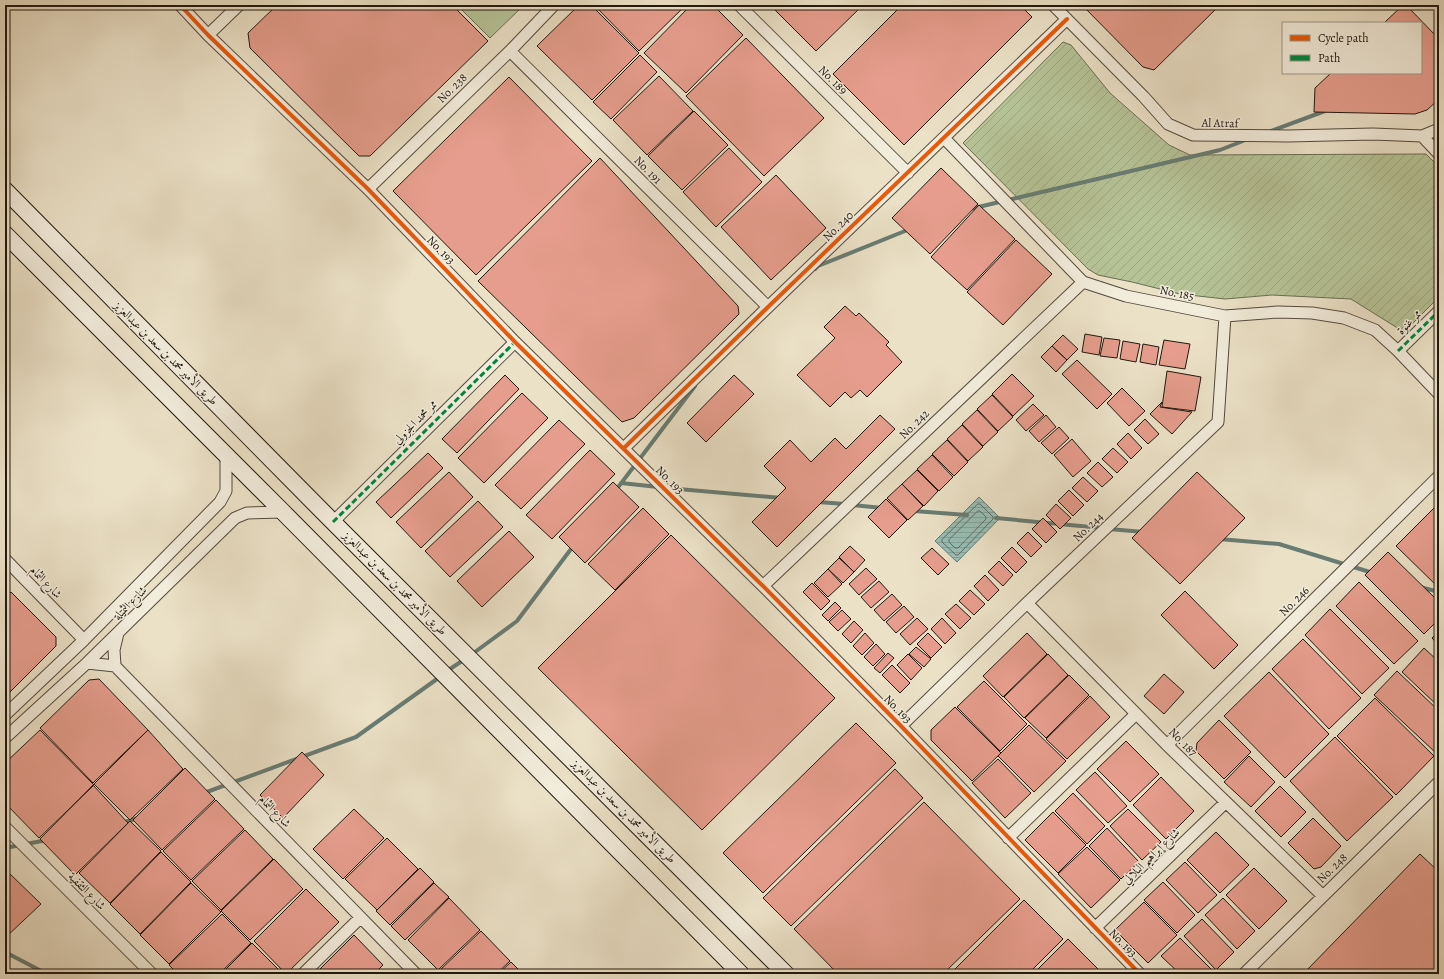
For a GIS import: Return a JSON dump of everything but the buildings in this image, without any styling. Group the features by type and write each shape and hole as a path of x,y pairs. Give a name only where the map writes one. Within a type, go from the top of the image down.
{"main road":[{"name":"طريق الأمير محمد بن سعد بن عبدالعزيز","path":"5,190 333,522 786,974"},
{"path":"5,234 741,974"}],"street":[{"name":"No. 193","path":"180,5 208,35 368,189 515,342 763,586 1140,974"},
{"path":"208,35 239,5"},
{"name":"No. 238","path":"368,189 510,51 554,5"},
{"name":"No. 189","path":"739,5 908,173"},
{"name":"Al Atraf","path":"1053,5 1144,97 1168,124 1193,135 1288,136 1373,134 1422,136 1439,129"},
{"name":"No. 240","path":"624,448 1067,19"},
{"name":"No. 191","path":"510,51 768,307"},
{"path":"1422,136 1439,154"},
{"name":"No. 185","path":"944,138 1083,282 1126,296 1225,316 1285,312 1312,313 1344,318 1375,330 1398,351 1439,394"},
{"name":"No. 242","path":"763,586 1083,282"},
{"name":"ممر غنوة","path":"1398,351 1439,311"},
{"name":"No. 244","path":"900,726 1218,422 1225,316"},
{"name":"ممر محمد الجزولي","path":"333,522 515,342"},
{"name":"شارع الثميلة","path":"5,715 84,640 220,502 226,491 226,455"},
{"name":"No. 246","path":"1167,745 1439,476"},
{"name":"شارع الثميلة","path":"5,738 87,663 235,518 247,512 283,512"},
{"name":"شارع الثمام","path":"5,559 84,640"},
{"name":"No. 187","path":"1027,603 1167,745 1322,896"},
{"path":"87,663 115,666 114,650 118,633"},
{"name":"شارع الثمام","path":"115,666 416,974"},
{"path":"1008,838 1136,714"},
{"name":"No. 248","path":"1244,974 1439,782"},
{"name":"شارع إبراهيم البلالي","path":"1095,928 1226,802"},
{"name":"شارع الثقفية","path":"5,827 152,974"},
{"path":"303,974 360,918"}],"green space":[{"path":"457,5 524,5 490,38"},
{"path":"1063,42 1071,45 1110,93 1169,145 1190,155 1426,154 1439,167 1439,297 1404,332 1351,299 1272,295 1225,299 1180,294 1098,275 1088,269 963,143"}],"water":[{"path":"979,497 1000,518 957,562 935,541"}],"waterway":[{"path":"1268,132 1325,111"},
{"path":"970,209 1220,150 1248,139"},
{"path":"815,269 818,266 910,229"},
{"path":"616,490 695,386"},
{"path":"621,483 658,487"},
{"path":"667,488 782,498"},
{"path":"818,502 845,504"},
{"path":"852,505 883,508"},
{"path":"914,511 967,515"},
{"path":"996,518 1102,528"},
{"path":"1109,529 1144,532"},
{"path":"1219,539 1279,544 1373,573"},
{"path":"475,652 517,621 574,545"},
{"path":"1420,587 1439,592"},
{"path":"450,669 462,661"},
{"path":"204,793 356,737 437,679"},
{"path":"122,823 138,818"},
{"path":"5,848 47,840"},
{"path":"5,952 47,974"}],"marked path":[{"path":"1398,351 1439,311"},
{"path":"333,522 515,342"}],"cycle path":[{"path":"180,5 208,35 368,189 515,342 763,586 901,726 1140,974"},
{"path":"624,448 1067,19"}]}
